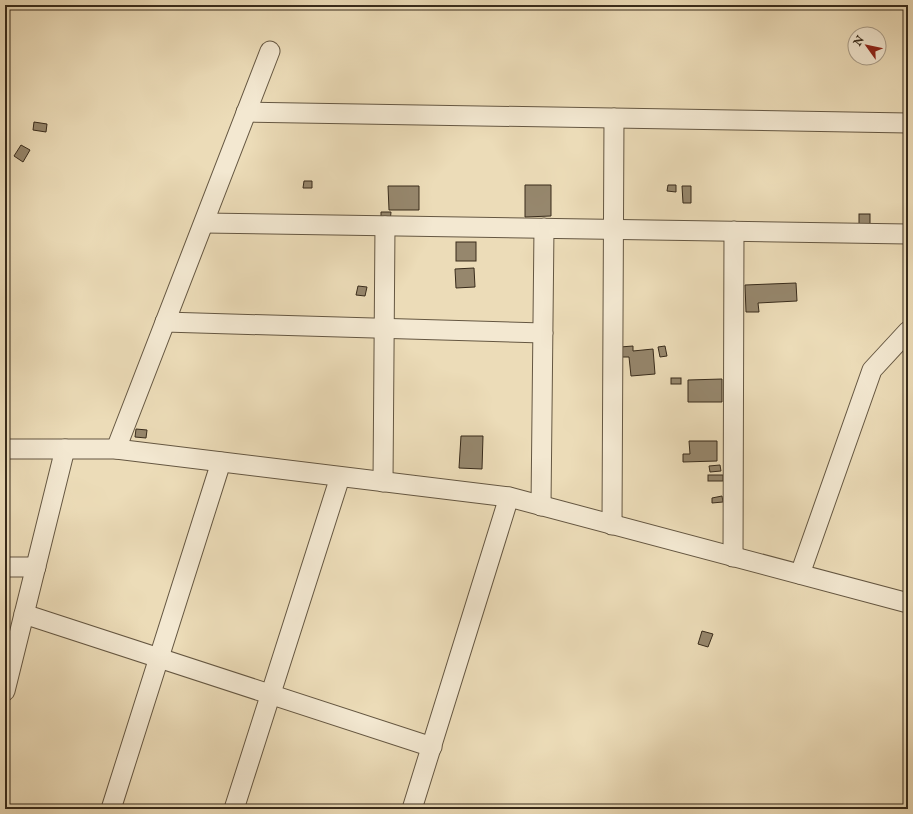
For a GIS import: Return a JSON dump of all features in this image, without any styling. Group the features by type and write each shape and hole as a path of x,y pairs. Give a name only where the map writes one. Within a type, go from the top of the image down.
{"street":[{"path":"116,450 270,51"},
{"path":"246,112 908,123"},
{"path":"612,525 614,118"},
{"path":"204,223 908,234"},
{"path":"383,482 385,226"},
{"path":"541,506 544,228"},
{"path":"733,557 734,231"},
{"path":"165,322 543,333"},
{"path":"800,574 872,370 908,331"},
{"path":"5,449 116,450 509,497 908,603"},
{"path":"5,690 65,450"},
{"path":"111,809 222,462"},
{"path":"234,809 340,477"},
{"path":"412,809 509,497"},
{"path":"5,567 36,566"},
{"path":"24,614 432,747"}],"building":[{"path":"34,122 47,124 46,132 33,130"},
{"path":"21,145 30,150 23,162 14,156"},
{"path":"304,181 312,181 312,188 303,188"},
{"path":"525,185 551,185 551,216 525,217"},
{"path":"668,185 676,185 676,192 667,191"},
{"path":"388,186 419,186 419,210 389,210"},
{"path":"682,186 691,186 691,203 683,203"},
{"path":"381,212 391,212 390,223 381,223"},
{"path":"859,214 870,214 870,232 859,232"},
{"path":"456,242 476,242 476,261 456,261"},
{"path":"474,268 475,287 456,288 455,269"},
{"path":"796,283 797,301 758,303 759,312 746,312 745,285"},
{"path":"358,286 367,287 365,296 356,295"},
{"path":"633,346 633,351 653,349 655,374 631,376 629,357 621,357 620,347"},
{"path":"665,346 667,356 660,357 658,347"},
{"path":"671,378 681,378 681,384 671,384"},
{"path":"722,379 722,402 688,402 688,380"},
{"path":"136,429 147,430 146,438 135,437"},
{"path":"461,436 483,436 482,469 459,468"},
{"path":"689,441 717,441 717,461 683,462 683,454 690,454"},
{"path":"720,465 721,471 710,472 709,466"},
{"path":"708,475 723,475 723,481 708,481"},
{"path":"722,496 723,502 712,503 712,498"},
{"path":"702,631 713,634 708,647 698,644"}]}
